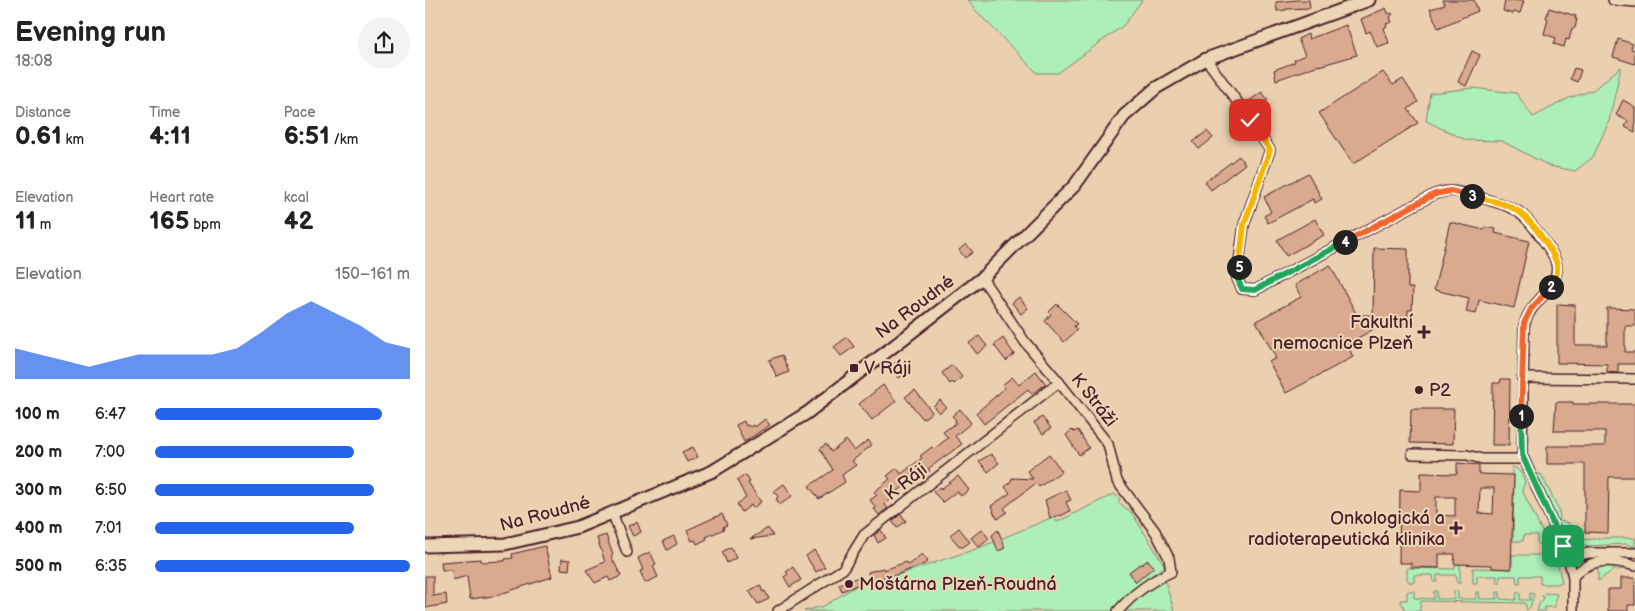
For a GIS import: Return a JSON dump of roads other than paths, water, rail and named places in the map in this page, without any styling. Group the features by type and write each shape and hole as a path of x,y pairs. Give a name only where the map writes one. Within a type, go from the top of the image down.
{"street":[{"name":"Na Roudné","path":"425,546 505,544 578,527 713,470 807,413 982,278 1075,185 1124,116 1156,88 1206,59 1369,0"},
{"path":"1613,0 1635,2"},
{"path":"1206,59 1241,107"},
{"path":"1250,120 1270,150 1244,225 1237,278 1242,289 1255,290 1435,194 1450,191 1507,205 1520,212 1530,222 1553,254 1557,266 1557,274 1552,285 1531,309 1524,323 1521,438 1523,459 1568,556 1573,577 1573,609"},
{"name":"K Stráži","path":"982,278 1025,342 1108,444 1117,481 1155,531 1169,558 1171,572 1138,590 1118,611"},
{"path":"1522,378 1635,379"},
{"name":"K Ráji","path":"778,611 843,568 864,535 1059,382"},
{"path":"1412,454 1523,459"},
{"path":"612,512 627,552"},
{"path":"1568,556 1589,553 1635,553"},
{"path":"1573,577 1584,566 1595,562 1615,561 1635,566"}],"tunnel":[{"path":"1241,107 1250,120"}],"place":[{"name":"Fakultní nemocnice Plzeň","path":"1424,332"},
{"name":"V Ráji","path":"854,368"},
{"name":"P2","path":"1419,390"},
{"name":"Onkologická a radioterapeutická klinika","path":"1456,528"},
{"name":"Moštárna Plzeň-Roudná","path":"849,584"}]}
